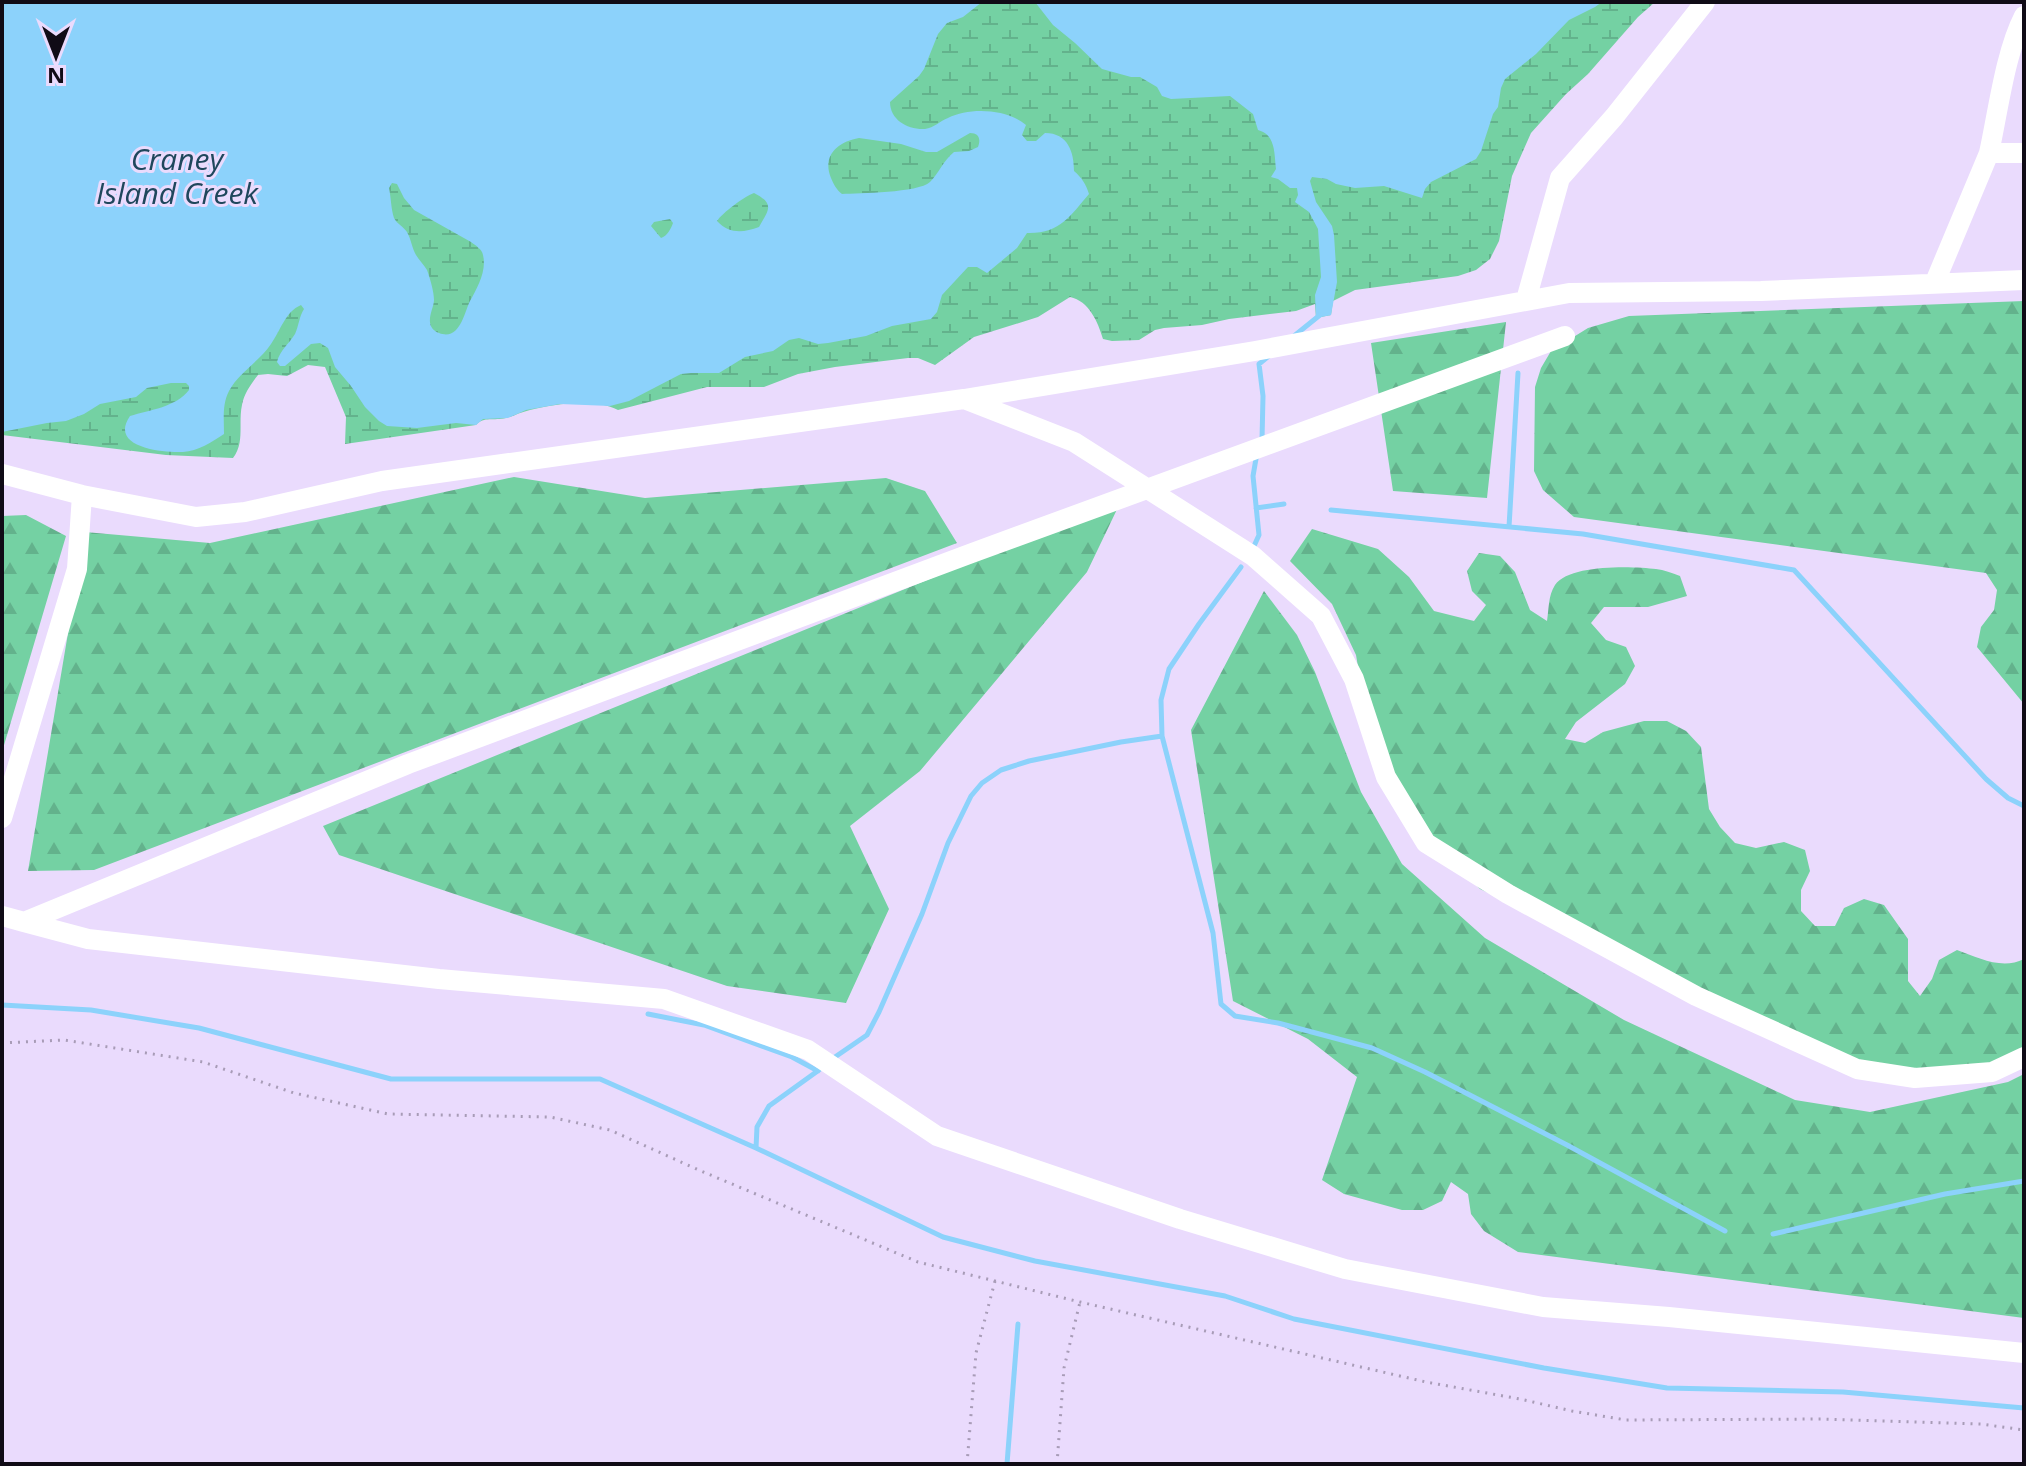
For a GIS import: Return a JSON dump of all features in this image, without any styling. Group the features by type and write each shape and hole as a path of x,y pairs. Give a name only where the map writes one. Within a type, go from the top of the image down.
{"lane":[{"path":"1526,300 1560,178 1614,117 1705,2"},
{"path":"1935,282 1989,153 2011,51 2024,16"},
{"path":"1989,153 2024,153"},
{"path":"2,474 82,495 196,517 245,512 382,481 964,399 1255,351 1569,293 1761,291 2024,280"},
{"path":"24,922 408,764 1565,336"},
{"path":"964,399 1074,442 1253,556 1321,616 1354,679 1386,777 1426,843 1508,894 1696,996 1857,1069 1915,1078 1930,1077 1992,1072 2024,1057"},
{"path":"2,818 77,569 82,495"},
{"path":"2,916 88,939 439,979 664,999 808,1050 937,1136 1180,1219 1345,1269 1543,1307 2024,1353"}],"path":[{"path":"2,1043 64,1040 203,1062 294,1093 388,1114 550,1117 610,1130 918,1262 1426,1382 1572,1411 1626,1420 1822,1419 1981,1424 2024,1430"},
{"path":"967,1464 976,1353 995,1281"},
{"path":"1057,1464 1064,1368 1080,1302"}],"green space":[{"name":"Craney Island Creek","path":"2,2 1655,2 1531,133 1512,176 1499,241 1490,259 1476,270 1458,276 1355,290 1333,301 1331,315 1316,318 1315,304 1296,311 1164,328 1139,340 1103,339 1087,308 1070,297 1038,317 974,337 935,365 918,358 908,358 835,367 798,374 764,387 707,387 618,410 598,404 562,404 486,420 476,425 345,444 346,417 325,367 308,365 287,376 258,375 243,401 240,439 233,458 166,455 2,435"},
{"path":"2024,301 2024,704 1977,647 1981,627 1994,610 1997,590 1986,573 1574,517 1543,490 1534,471 1535,387 1541,368 1551,351 1588,328 1629,316"},
{"path":"1506,322 1487,498 1393,491 1371,343"},
{"path":"514,477 645,498 886,478 925,491 957,543 94,870 28,871 85,532 210,543"},
{"path":"1121,501 1087,572 920,771 850,826 889,909 846,1003 727,986 339,855 323,826"},
{"path":"26,515 66,536 2,752 2,516"},
{"path":"1312,529 1378,549 1409,577 1434,611 1474,621 1486,605 1472,591 1467,571 1479,553 1500,556 1515,572 1530,610 1547,621 1555,585 1573,573 1632,567 1659,569 1680,576 1687,596 1648,607 1604,607 1591,623 1606,640 1626,647 1635,666 1625,684 1576,722 1565,739 1585,743 1603,732 1644,721 1667,721 1686,731 1701,747 1709,809 1720,827 1735,843 1756,848 1784,842 1805,850 1810,871 1801,890 1801,911 1815,926 1835,926 1844,908 1864,899 1884,905 1908,939 1908,981 1920,996 1932,979 1939,960 1957,950 1999,963 2024,959 2024,1053 1989,1069 1928,1075 1854,1062 1480,889 1431,839 1397,791 1366,714 1356,655 1332,604 1290,561"},
{"path":"1264,591 1297,635 1315,672 1361,792 1402,864 1485,938 1624,1020 1795,1100 1870,1112 2008,1082 2024,1074 2024,1318 1518,1252 1484,1231 1471,1214 1468,1194 1451,1182 1442,1201 1423,1210 1402,1210 1344,1194 1322,1180 1357,1077 1308,1039 1233,1001 1191,730"}],"water":[{"name":"Craney Island Creek","path":"2,2 982,2 963,17 947,23 938,34 924,69 890,102 893,114 906,126 925,129 957,114 988,111 1009,116 1026,125 1022,135 1027,141 1036,141 1045,133 1059,136 1068,145 1074,171 1089,194 1056,227 1027,233 1017,248 987,273 977,267 968,267 942,295 937,312 931,319 828,343 818,344 799,338 789,340 773,351 745,357 719,373 681,374 629,401 610,406 560,404 526,410 508,418 483,419 476,425 387,426 365,407 335,367 328,348 320,343 311,344 285,366 277,362 295,334 304,309 301,305 291,312 275,339 229,391 224,407 224,434 199,448 183,452 152,449 132,442 126,435 125,427 130,416 162,407 184,396 189,390 186,383 147,388 136,397 100,404 66,421 2,432","holes":["970,133 978,137 978,147 954,152 930,182 914,188 842,194 834,185 828,163 833,151 859,138 937,152","392,183 397,184 414,210 471,242 482,253 484,267 481,279 460,324 452,333 439,333 431,326 433,289 427,270 407,232 394,218 389,188","754,193 765,200 768,207 759,227 736,231 717,221","670,219 673,223 661,238 651,226 654,222"]},
{"path":"1035,2 1602,2 1569,20 1536,54 1505,79 1498,107 1476,159 1431,182 1422,198 1384,186 1355,188 1312,177 1310,181 1316,202 1332,226 1337,282 1331,315 1316,318 1315,295 1321,277 1318,229 1309,212 1295,202 1297,188 1290,188 1271,177 1276,169 1273,145 1264,132 1258,130 1253,114 1230,96 1171,99 1162,96 1157,87 1140,77 1102,69 1053,25"}],"waterway":[{"path":"1294,336 1320,315"},
{"path":"1262,440 1263,396 1259,364 1270,355"},
{"path":"1509,527 1518,373"},
{"path":"1254,546 1259,535 1253,476 1257,453"},
{"path":"1256,508 1284,504"},
{"path":"1331,510 1583,534 1794,570 1986,779 2008,798 2024,806"},
{"path":"1241,567 1169,669 1161,700 1162,736 1213,933 1221,1004 1235,1016 1278,1023 1372,1048 1567,1145 1725,1231"},
{"path":"835,1057 867,1035 922,914 948,843 971,796 982,783 1001,770 1029,761 1162,736"},
{"path":"2,1005 91,1010 199,1028 391,1079 600,1079 756,1148 943,1237 1035,1261 1225,1296 1294,1319 1544,1368 1667,1388 1843,1392 2024,1408"},
{"path":"648,1014 704,1025 792,1057 818,1071"},
{"path":"756,1148 757,1127 769,1106 819,1070"},
{"path":"1773,1234 1945,1194 2024,1181"},
{"path":"1007,1464 1018,1324"}]}
